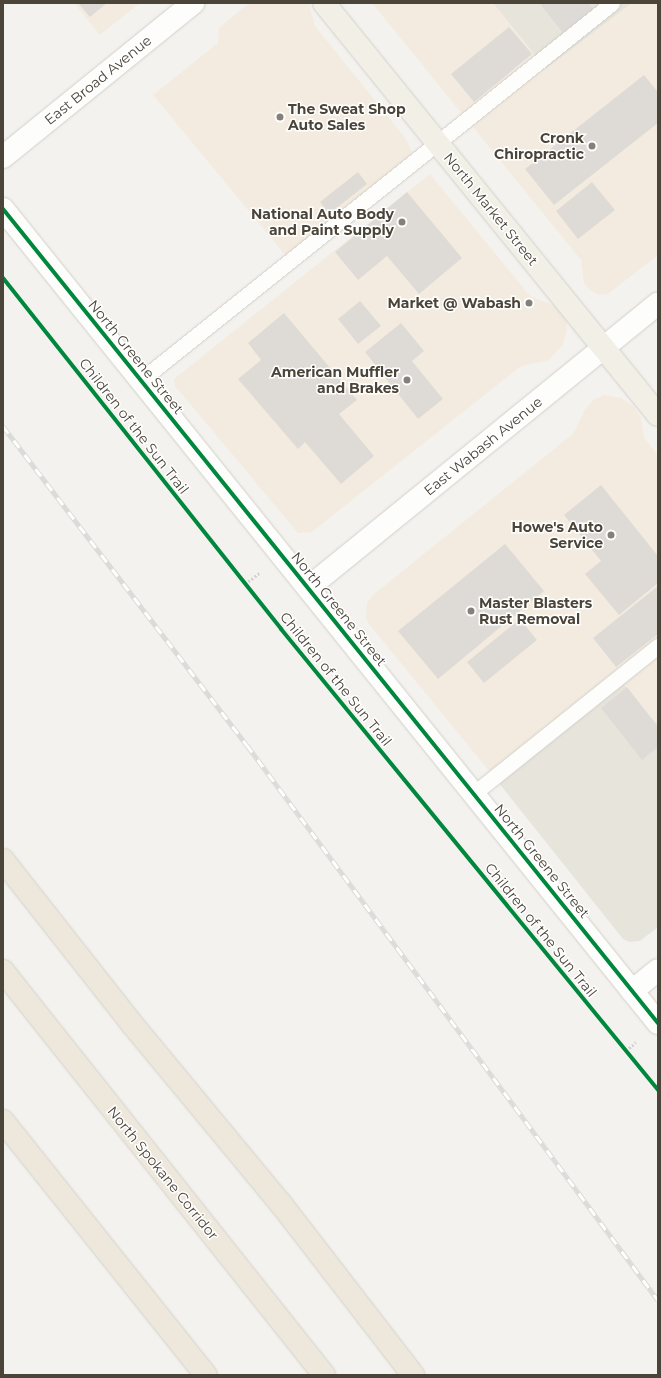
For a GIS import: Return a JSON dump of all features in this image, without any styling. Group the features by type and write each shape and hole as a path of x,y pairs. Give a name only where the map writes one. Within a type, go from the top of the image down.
{"highway":[{"path":"3,860 128,1018 281,1204 413,1375"},
{"name":"North Spokane Corridor","path":"3,971 324,1375"},
{"path":"3,1121 206,1375"}],"main road":[{"name":"North Market Street","path":"324,3 658,415"}],"street":[{"name":"East Broad Avenue","path":"3,157 193,3"},
{"name":"North Greene Street","path":"3,209 658,1023"},
{"name":"East Wabash Avenue","path":"308,588 658,304"},
{"path":"632,991 658,970"}],"lane":[{"path":"141,380 612,3"},
{"path":"473,794 658,646"}],"path":[{"path":"240,577 250,589"},
{"path":"621,1045 630,1056"}],"shaded area":[{"path":"74,3 140,3 100,35"},
{"name":"The Sweat Shop Auto Sales","path":"249,3 309,3 315,26 406,139 412,151 411,155 286,256 153,95 218,43 219,28"},
{"path":"372,3 493,3 546,69 632,3 658,3 658,255 608,294 598,295 590,290 584,283 581,260"},
{"path":"493,3 632,3 546,69"},
{"path":"430,174 530,296 553,305 561,313 566,320 567,330 562,346 549,360 521,366 312,532 298,533 175,386 174,379"},
{"path":"604,395 621,398 633,406 641,418 644,437 658,456 658,725 623,683 498,782 369,624 366,618 367,602 374,594 574,433 584,411 593,400"},
{"path":"623,683 658,725 658,927 640,941 629,942 623,939 498,782"}],"building":[{"path":"78,3 107,3 90,17"},
{"path":"543,3 588,3 593,9 563,33 541,5"},
{"path":"509,27 532,54 474,102 451,74"},
{"name":"Cronk Chiropractic","path":"644,75 658,92 658,123 554,205 525,169"},
{"path":"358,172 367,184 329,214 320,202"},
{"path":"592,182 615,210 578,239 556,211"},
{"name":"National Auto Body and Paint Supply","path":"407,192 462,258 419,294 387,256 358,280 335,252"},
{"path":"360,301 381,326 358,344 338,319"},
{"path":"284,313 357,400 339,414 374,456 341,484 305,442 298,449 238,379 261,360 248,343"},
{"name":"American Muffler and Brakes","path":"401,323 424,351 412,361 443,399 418,419 365,352"},
{"name":"Howe's Auto Service","path":"601,485 658,556 658,583 619,615 585,574 601,561 564,515"},
{"name":"Master Blasters Rust Removal","path":"505,544 544,591 438,679 398,631"},
{"path":"658,586 658,634 616,667 593,638"},
{"path":"520,619 537,640 484,683 467,662"},
{"path":"627,687 658,727 658,747 642,760 601,708"}],"railway":[{"path":"3,426 247,745 658,1300"}],"cycle path":[{"path":"3,209 658,1023"},
{"name":"Children of the Sun Trail","path":"3,278 281,629 658,1090"}],"place":[{"name":"The Sweat Shop Auto Sales","path":"280,117"},
{"name":"Cronk Chiropractic","path":"592,146"},
{"name":"National Auto Body and Paint Supply","path":"402,222"},
{"name":"Market @ Wabash","path":"529,303"},
{"name":"American Muffler and Brakes","path":"407,380"},
{"name":"Howe's Auto Service","path":"611,535"},
{"name":"Master Blasters Rust Removal","path":"471,611"}]}
